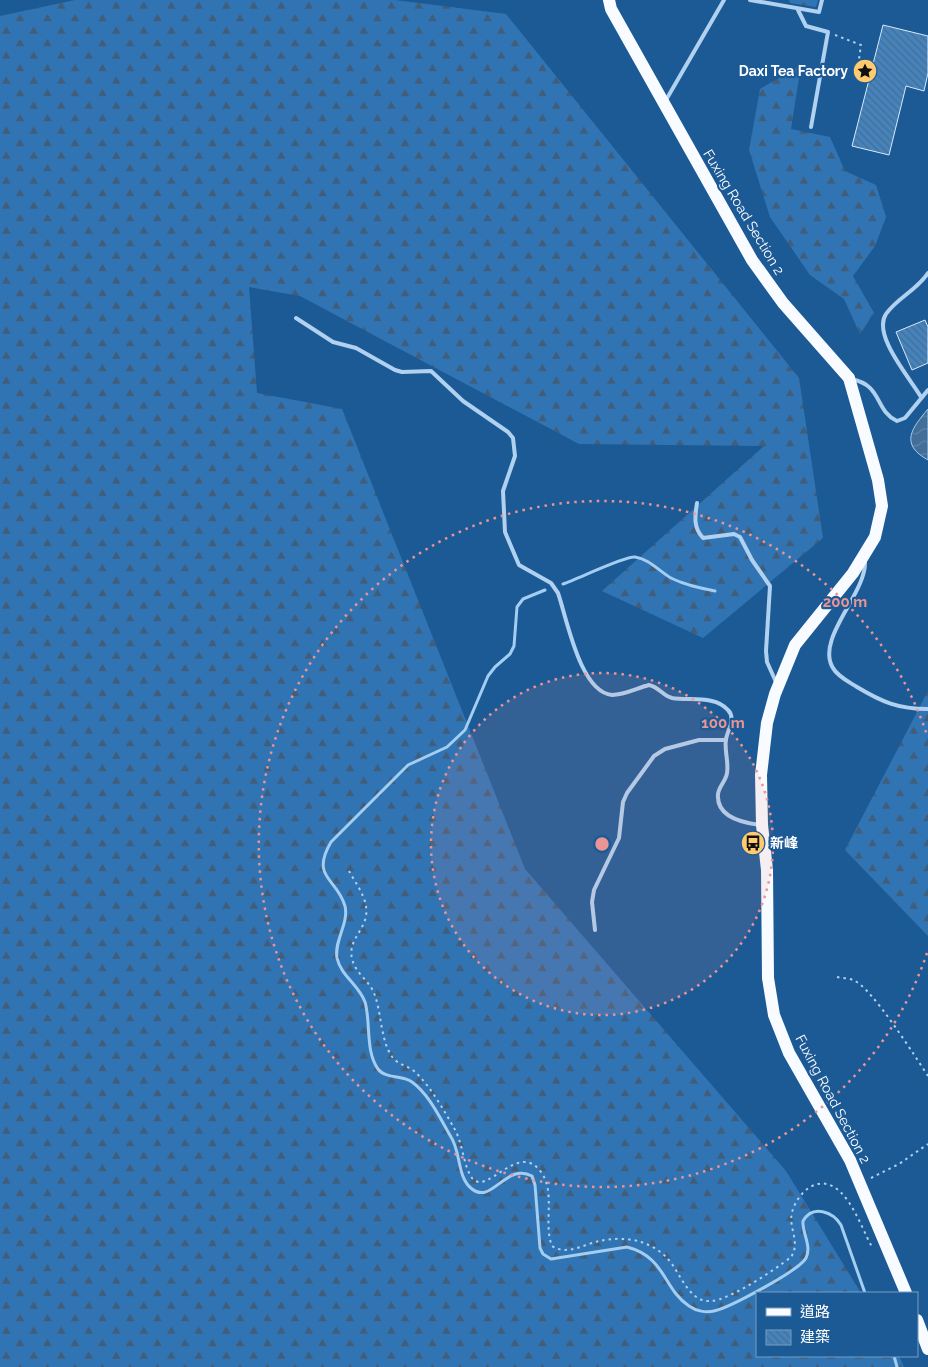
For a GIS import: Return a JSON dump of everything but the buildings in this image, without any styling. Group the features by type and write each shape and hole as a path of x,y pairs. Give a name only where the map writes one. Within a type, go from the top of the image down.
{"main road":[{"name":"Fuxing Road Section 2","path":"609,0 611,9 766,282 849,378 878,480 882,506 875,537 865,555 795,645 767,723 760,775 762,825 767,870 768,978 774,1015 789,1053 850,1160 906,1292"},
{"path":"918,1323 928,1349"}],"lane":[{"path":"664,104 724,0"},
{"path":"750,0 798,10 819,12 822,0"},
{"path":"798,10 806,26 828,33 812,127"},
{"path":"921,397 884,338 882,325 886,314 923,282 928,274"},
{"path":"296,318 333,342 356,348 395,370 402,372 431,371 463,401 508,432 515,447 515,456 503,491 505,532 519,565 551,583 558,593 586,676 600,692 611,695 621,694 649,685 672,698 714,702 723,705 730,712 732,719 726,740 727,774 718,796 720,806 726,814 735,820 762,825"},
{"path":"849,378 863,381 870,386 889,418 897,421 905,418 928,390"},
{"path":"697,503 694,522 698,533 703,538 711,539 734,534 740,537 752,560 770,586 767,662 779,686"},
{"path":"865,555 863,576 834,632 829,649 829,660 833,670 846,680 892,706 928,709"},
{"path":"596,930 592,902 594,890 619,838 623,802 627,792 654,756 665,749 699,740 726,740"}],"path":[{"path":"828,33 861,45 856,73 870,76"},
{"path":"348,871 363,895 366,909 364,922 353,941 352,960 374,992 392,1057 421,1078 462,1142 467,1168 473,1179 478,1182 484,1182 504,1168 525,1162 537,1167 542,1173 548,1199 549,1238 552,1246 567,1251 601,1240 624,1239 641,1242 656,1249 668,1258 692,1293 701,1300 712,1301 730,1294 792,1257 796,1241 792,1213 796,1201 813,1186 826,1184 837,1187 846,1196 873,1248"},
{"path":"838,978 854,980 866,991 893,1024 928,1076"},
{"path":"860,1184 899,1164 928,1144"}],"green space":[{"path":"75,0 395,0 506,14 799,378 823,538 703,638 602,591 764,446 579,444 300,296 249,287 257,393 342,409 525,869 786,1171 860,1292 756,1292 756,1357 899,1357 904,1367 0,1367 0,16"},
{"path":"789,0 818,0 816,7 790,3"},
{"path":"801,65 791,129 830,137 845,171 876,185 886,217 875,246 853,276 874,313 860,334 844,299 810,275 770,217 749,150 760,89"},
{"path":"928,691 928,936 845,850"}],"water":[{"path":"928,409 928,460 914,448 911,436 913,429"}],"waterway":[{"path":"563,584 611,564 635,557 649,563 671,578 715,591"},
{"path":"545,590 523,599 517,607 514,646 510,654 488,676 465,730 447,747 408,765 331,842 325,854 324,871 341,897 346,913 338,945 337,958 342,970 359,990 365,1002 371,1054 374,1062 381,1072 389,1076 404,1078 412,1082 424,1093 454,1143 461,1172 472,1189 486,1192 514,1174 523,1173 532,1176 535,1185 540,1248 543,1254 551,1259 627,1247 649,1258 657,1266 680,1299 689,1306 704,1312 711,1312 748,1296 801,1264 808,1253 803,1221 807,1216 817,1211 833,1216 841,1225 865,1292"},
{"path":"894,1357 897,1367"}],"place":[{"name":"Daxi Tea Factory","path":"865,71"},
{"name":"新峰","path":"753,843"}]}
